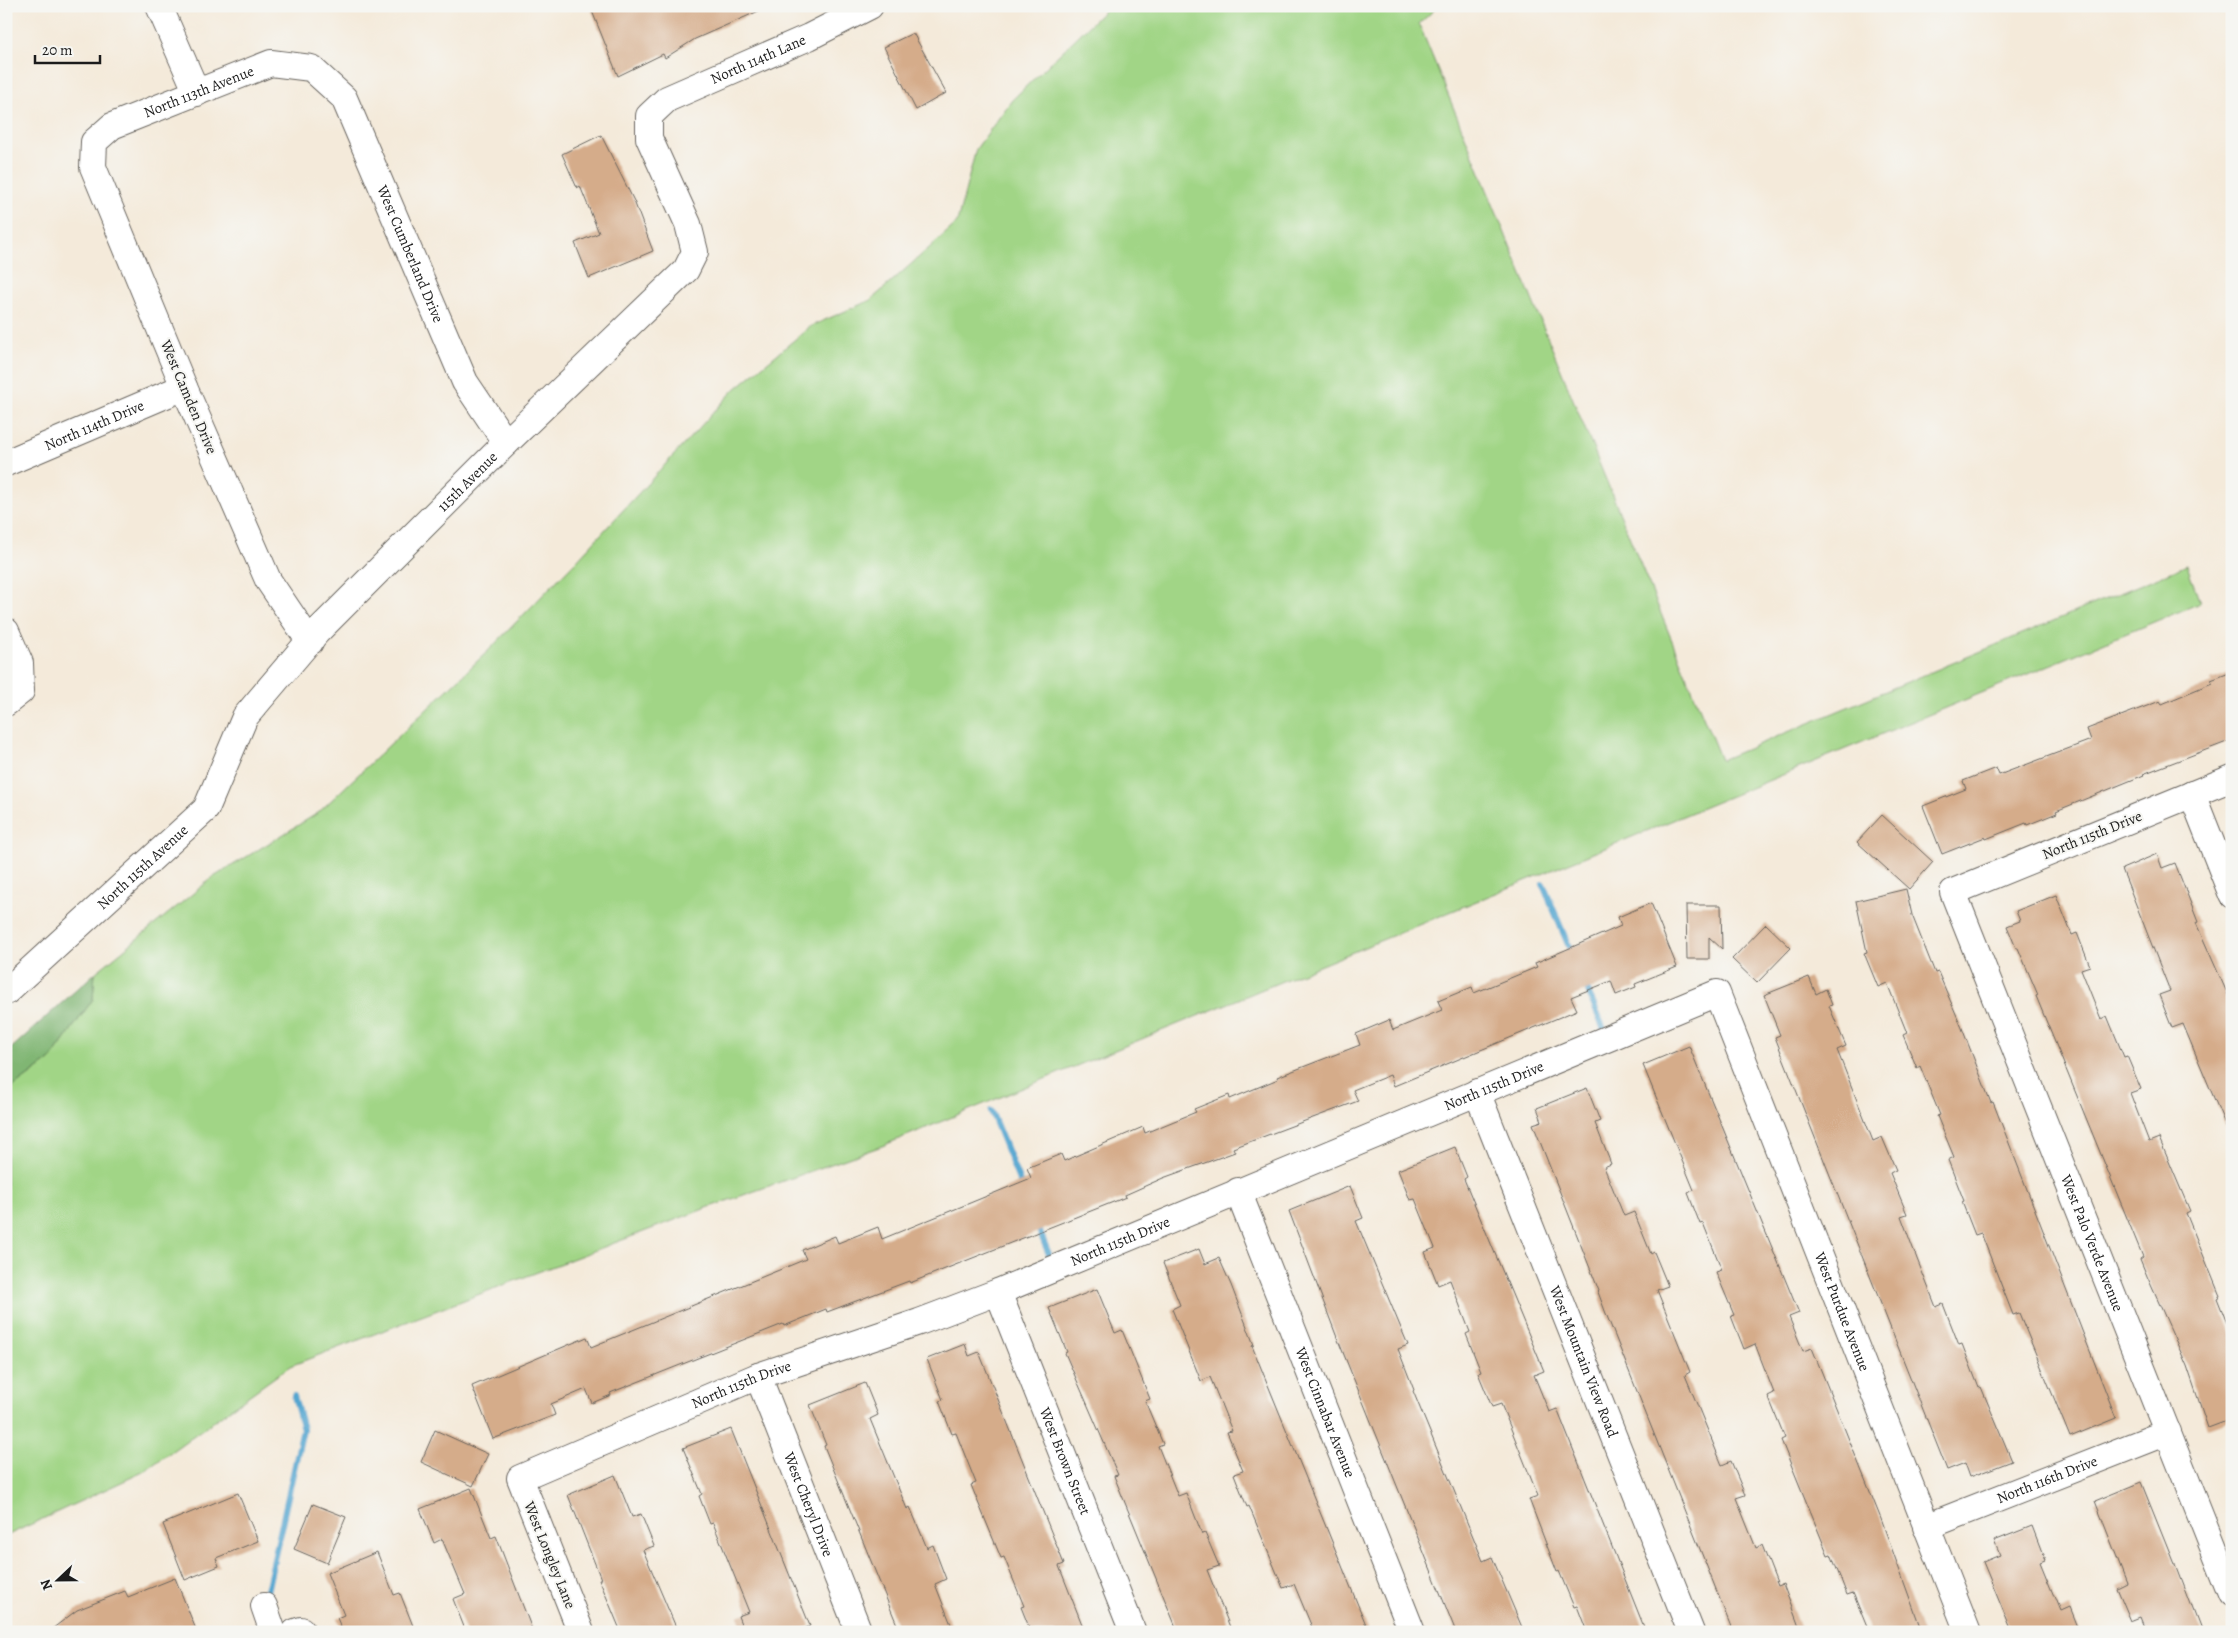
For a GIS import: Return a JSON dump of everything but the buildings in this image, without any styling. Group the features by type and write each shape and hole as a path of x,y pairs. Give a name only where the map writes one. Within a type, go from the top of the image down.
{"street":[{"path":"159,6 196,94"},
{"name":"North 114th Lane","path":"695,252 688,224 649,138 649,116 667,99 809,37 870,6"},
{"name":"North 113th Avenue","path":"94,142 112,126 271,64 311,68"},
{"name":"West Cumberland Drive","path":"311,68 344,98 466,382 506,443"},
{"name":"West Camden Drive","path":"94,142 93,167 184,387 268,580 310,642"},
{"name":"115th Avenue","path":"246,717 317,632 506,443 686,270 695,252"},
{"name":"North 114th Drive","path":"6,463 184,387"},
{"path":"6,631 20,663 14,697"},
{"name":"North 115th Avenue","path":"6,992 206,809 246,717"},
{"name":"North 115th Drive","path":"1953,892 2232,778"},
{"path":"2192,794 2232,895"},
{"name":"West Palo Verde Avenue","path":"1953,892 2232,1595"},
{"name":"North 115th Drive","path":"520,1478 758,1376 919,1322 998,1292 1717,993"},
{"name":"West Purdue Avenue","path":"1717,993 1968,1632"},
{"name":"West Mountain View Road","path":"1477,1092 1692,1632"},
{"name":"West Cinnabar Avenue","path":"1238,1191 1412,1632"},
{"name":"West Brown Street","path":"998,1292 1134,1632"},
{"name":"West Cheryl Drive","path":"758,1376 859,1632"},
{"name":"North 116th Drive","path":"1926,1527 2168,1432"},
{"name":"West Longley Lane","path":"520,1478 581,1632"},
{"path":"264,1606 273,1632"}],"green space":[{"path":"1109,6 1438,6 1419,24 1721,760 2187,565 2200,603 882,1146 704,1209 290,1366 143,1472 6,1536 6,1092 50,1060 93,999 95,973 212,878 318,813 488,651 578,559 735,389 811,326 871,300 957,223 976,149 1012,100"},
{"path":"95,973 93,999 50,1060 6,1092 6,1053"}],"waterway":[{"path":"1543,884 1572,954"},
{"path":"1585,984 1605,1032"},
{"path":"991,1111 1023,1190"},
{"path":"1037,1225 1053,1264"},
{"path":"265,1600 303,1429 294,1396"}]}
